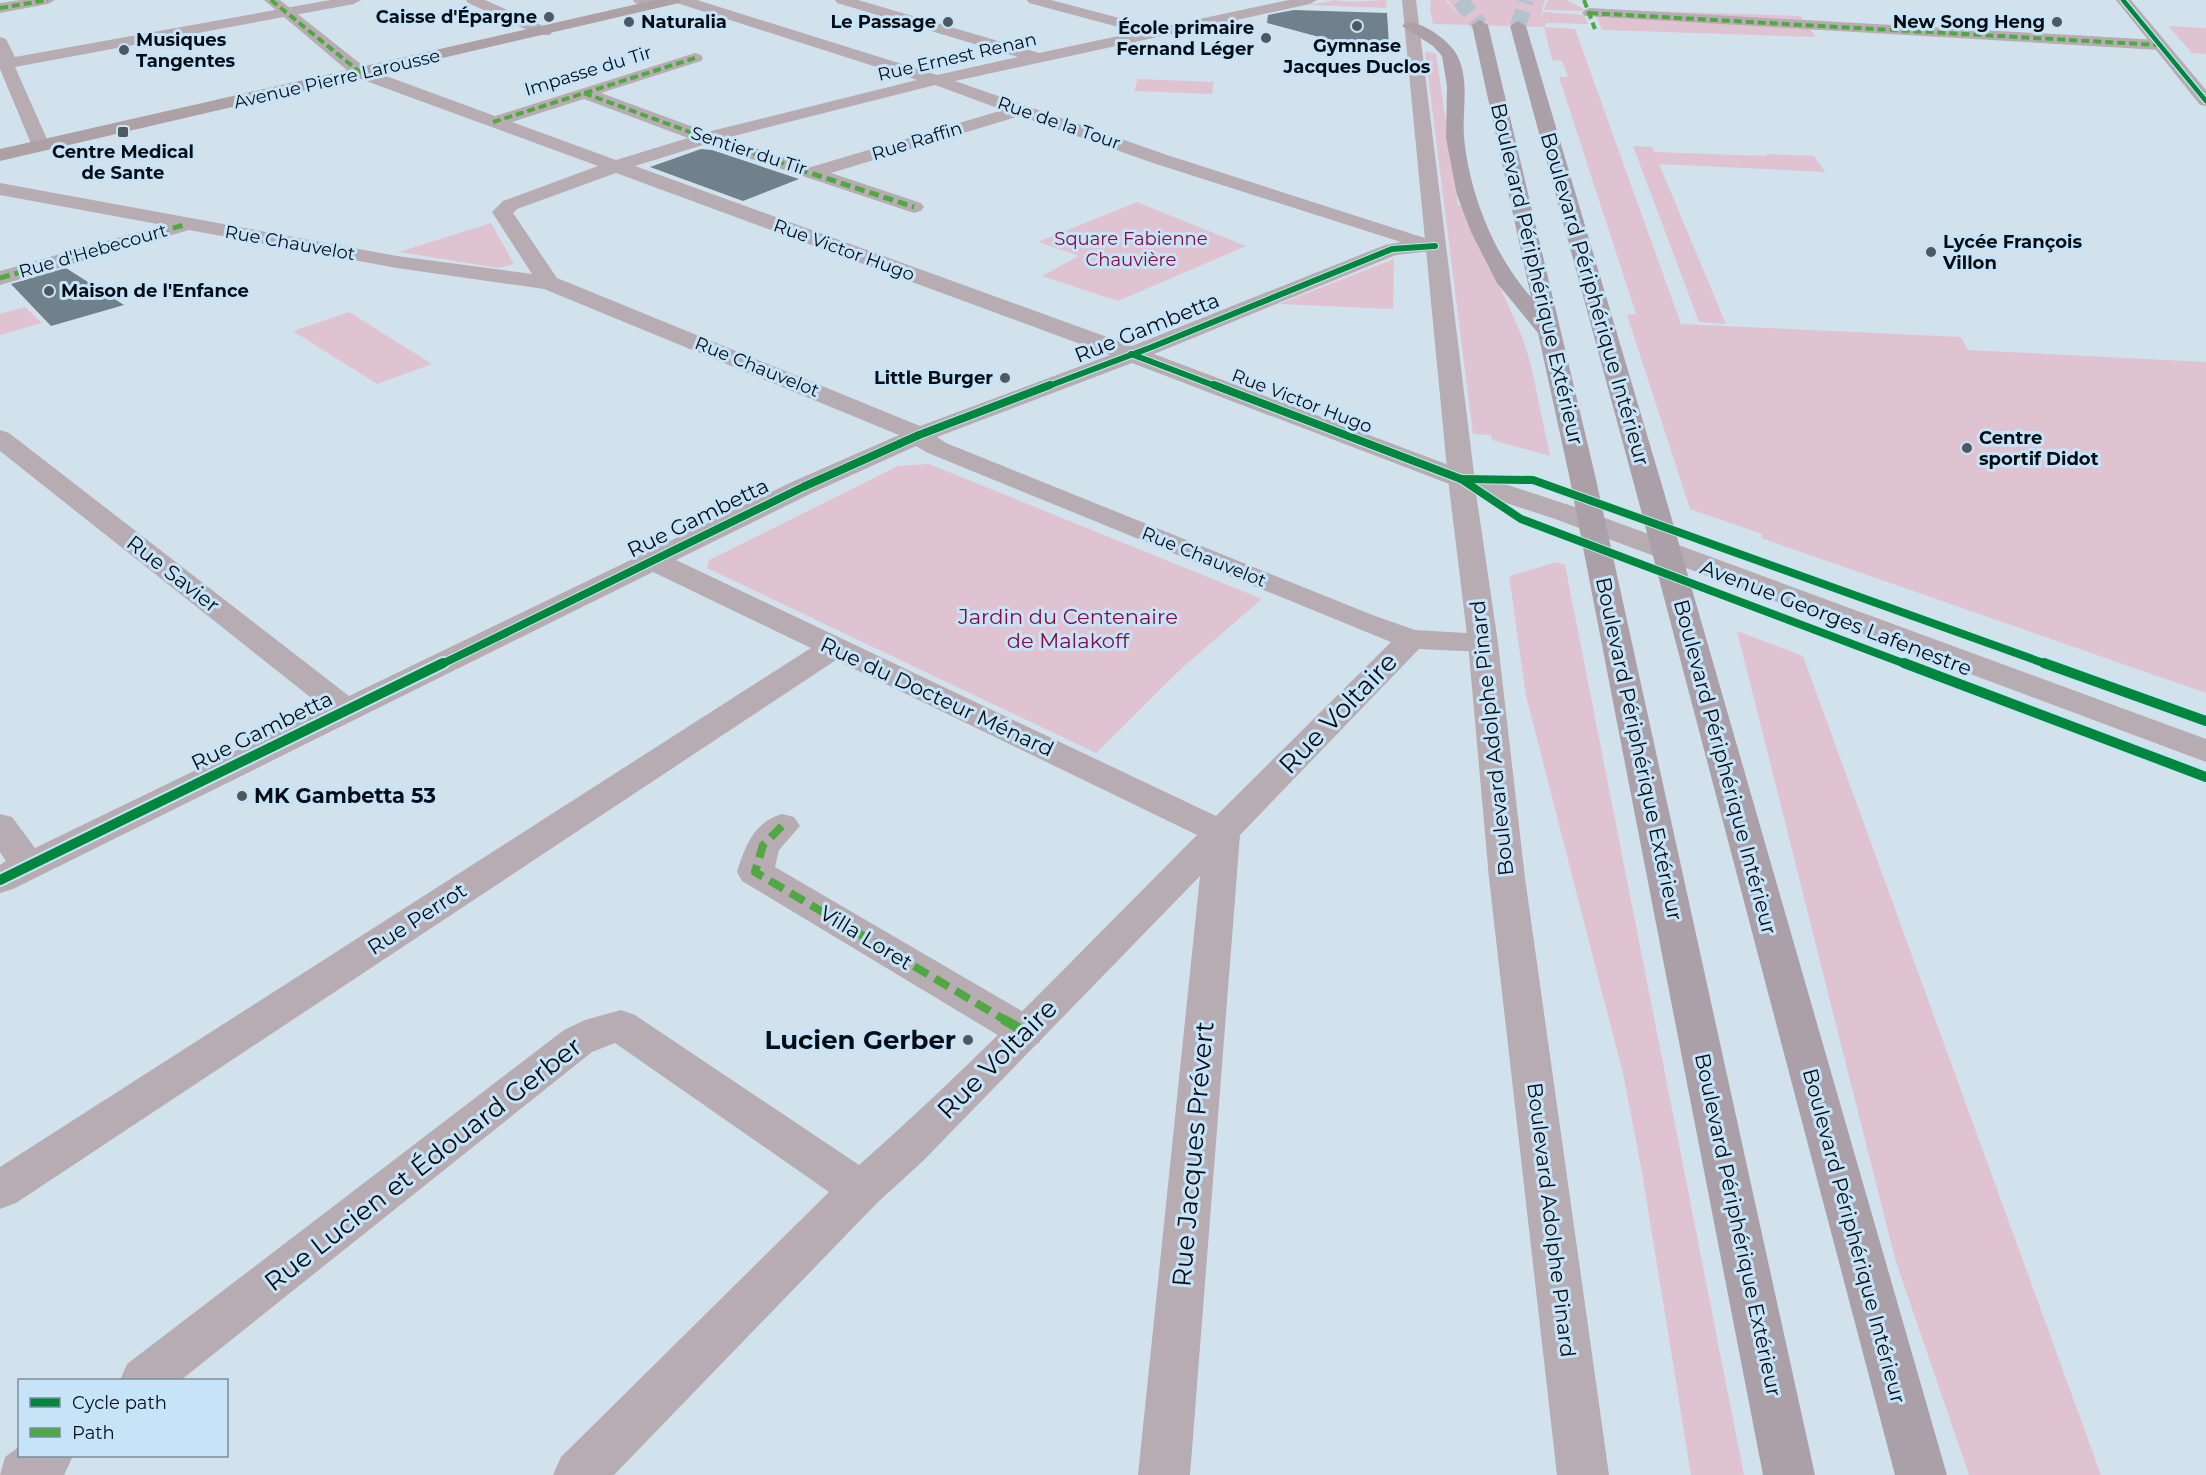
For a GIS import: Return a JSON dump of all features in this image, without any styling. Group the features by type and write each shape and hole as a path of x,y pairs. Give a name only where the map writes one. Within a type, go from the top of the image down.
{"highway":[{"name":"Boulevard Périphérique Extérieur","path":"1480,25 1589,510 1789,1475"},
{"path":"1410,26 1450,55 1456,84 1455,137 1461,174 1473,215 1509,284 1550,332"},
{"name":"Boulevard Périphérique Intérieur","path":"1518,26 1652,499 1921,1475"}],"main road":[{"name":"Avenue Pierre Larousse","path":"0,155 544,32 647,2 674,0"}],"street":[{"path":"0,8 48,0"},
{"name":"Rue Victor Hugo","path":"271,0 361,73 1131,354 1476,483"},
{"path":"4,63 67,54 354,0"},
{"path":"473,0 544,32"},
{"name":"Rue de la Tour","path":"682,0 936,80 1171,163 1435,246"},
{"path":"842,0 1039,58"},
{"path":"1034,0 1157,32"},
{"name":"Rue Ernest Renan","path":"549,283 502,212 510,205 616,166 706,138 936,80 1310,0"},
{"name":"Boulevard Adolphe Pinard","path":"1409,0 1435,246 1476,483 1483,643 1508,878 1583,1475"},
{"path":"2123,0 2205,99"},
{"path":"1224,3 1253,12"},
{"path":"1590,14 2159,45"},
{"path":"0,41 4,63 41,146"},
{"name":"Impasse du Tir","path":"493,122 695,58"},
{"name":"Sentier du Tir","path":"584,93 706,138 914,207"},
{"name":"Rue Raffin","path":"813,172 1020,110"},
{"name":"Rue Chauvelot","path":"0,189 397,262 549,283 903,426 920,435 936,448 1411,639 1483,643"},
{"name":"Rue d'Hebecourt","path":"0,278 187,225"},
{"name":"Rue Gambetta","path":"14,873 803,487 920,435 1131,354 1392,249 1435,246"},
{"name":"Rue Savier","path":"0,438 347,710"},
{"name":"Avenue Georges Lafenestre","path":"1476,483 1781,593 2206,751"},
{"name":"Rue du Docteur Ménard","path":"652,560 1222,833"},
{"name":"Rue Voltaire","path":"579,1475 861,1190 909,1147 1025,1032 1411,639"},
{"name":"Rue Perrot","path":"0,1190 833,648"},
{"path":"0,826 14,873"},
{"name":"Villa Loret","path":"782,826 763,845 755,872 1025,1032"},
{"name":"Rue Jacques Prévert","path":"1164,1475 1222,833"},
{"name":"Rue Lucien et Édouard Gerber","path":"145,1379 578,1041 599,1031 621,1026 861,1190"},
{"path":"23,1475 46,1457"}],"green space":[{"path":"1335,0 1354,2 1386,0 1387,8 1309,5"},
{"path":"1431,0 1446,0 1460,18 1448,0 1545,0 1539,21 1543,12 1584,15 1588,24 1547,23 1544,27 1433,24"},
{"path":"1548,0 1567,0 1584,11 1544,10"},
{"path":"1593,9 1800,16 1816,37 1602,30"},
{"path":"2168,26 2206,28 2206,54 2192,53"},
{"name":"Centre sportif Didot","path":"1544,27 1575,29 1681,324 1961,337 1968,350 2206,362 2206,693 1761,538 1762,534 1690,509 1627,315 1636,314 1559,77 1568,77 1562,61 1552,60"},
{"path":"1425,52 1436,53 1458,205 1464,206 1522,336 1531,365 1550,456 1492,440 1491,435 1473,434"},
{"path":"1138,79 1214,82 1212,94 1134,91"},
{"path":"1633,146 1652,147 1654,152 1814,156 1825,172 1659,164 1726,324 1699,322"},
{"name":"Square Fabienne Chauvière","path":"1137,202 1246,246 1118,301 1042,276 1079,256 1038,242"},
{"path":"491,223 514,264 498,268 399,252"},
{"path":"1394,259 1393,309 1279,304"},
{"path":"25,307 42,323 0,335 0,314"},
{"path":"349,312 432,364 377,384 293,331"},
{"name":"Jardin du Centenaire de Malakoff","path":"929,464 1262,599 1183,667 1096,753 707,568 709,560 898,466"},
{"path":"1557,562 1565,565 1744,1475 1691,1475 1642,1172 1623,1074 1526,696 1509,576"},
{"path":"1737,631 1803,656 2101,1475 1969,1475 1895,1259"}],"building":[{"name":"Gymnase Jacques Duclos","path":"1294,10 1387,13 1389,46 1349,45 1267,23 1268,15"},
{"path":"701,149 712,150 799,179 743,201 650,167"},
{"name":"Maison de l'Enfance","path":"66,268 124,305 51,326 11,284"}],"tunnel":[{"path":"1460,0 1480,25"},
{"path":"1518,26 1526,0"}],"marked path":[{"path":"0,8 48,0"},
{"path":"271,0 361,73"},
{"path":"1584,0 1595,29"},
{"path":"1590,13 2159,45"},
{"path":"493,122 695,58"},
{"path":"584,93 706,138 914,207"},
{"path":"0,278 187,224"},
{"path":"782,826 763,845 755,872 1025,1032"}],"cycle path":[{"path":"2123,0 2206,101"},
{"path":"0,880 803,487 919,435 1152,347 1392,249 1435,246"},
{"path":"1131,354 1461,479 1521,519 2206,777"},
{"path":"1461,479 1533,480 2206,721"}],"place":[{"name":"Caisse d'Épargne","path":"549,17"},
{"name":"Naturalia","path":"629,22"},
{"name":"Le Passage","path":"948,22"},
{"name":"New Song Heng","path":"2057,22"},
{"name":"Gymnase Jacques Duclos","path":"1357,26"},
{"name":"École primaire Fernand Léger","path":"1266,38"},
{"name":"Musiques Tangentes","path":"124,50"},
{"name":"Centre Medical de Sante","path":"123,132"},
{"name":"Lycée François Villon","path":"1931,252"},
{"name":"Maison de l'Enfance","path":"49,291"},
{"name":"Little Burger","path":"1005,378"},
{"name":"Centre sportif Didot","path":"1967,448"},
{"name":"MK Gambetta 53","path":"242,796"},
{"name":"Lucien Gerber","path":"968,1040"}]}
